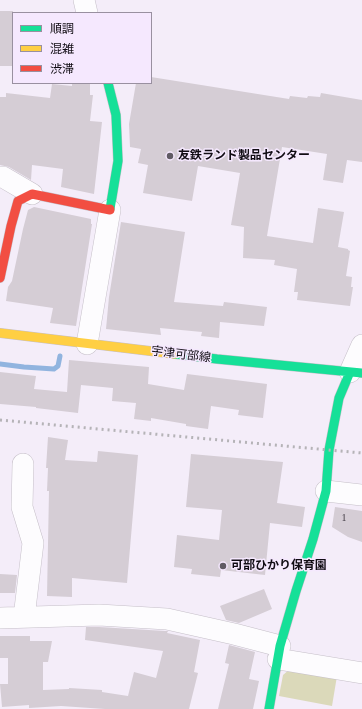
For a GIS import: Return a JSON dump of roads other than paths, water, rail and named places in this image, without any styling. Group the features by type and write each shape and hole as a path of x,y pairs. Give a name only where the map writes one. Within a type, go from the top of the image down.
{"street":[{"path":"84,0 87,12"},
{"path":"87,344 118,161 116,115 108,84"},
{"path":"0,177 3,177 32,194 110,210"},
{"path":"0,278 18,201 32,194"},
{"name":"宇津可部線","path":"0,333 217,359 356,372"},
{"path":"269,709 279,653 326,491 329,450 339,398 356,372 362,345"},
{"path":"23,464 22,507 33,543 24,617"},
{"path":"326,491 362,495"},
{"path":"0,618 99,615 167,619 234,634 279,653 362,673"}],"waterway":[{"path":"0,364 54,369 58,366 60,356"}],"railway":[{"path":"0,420 362,453"}],"place":[{"name":"友鉄ランド製品センター","path":"170,156"},
{"name":"可部ひかり保育園","path":"223,566"}]}
